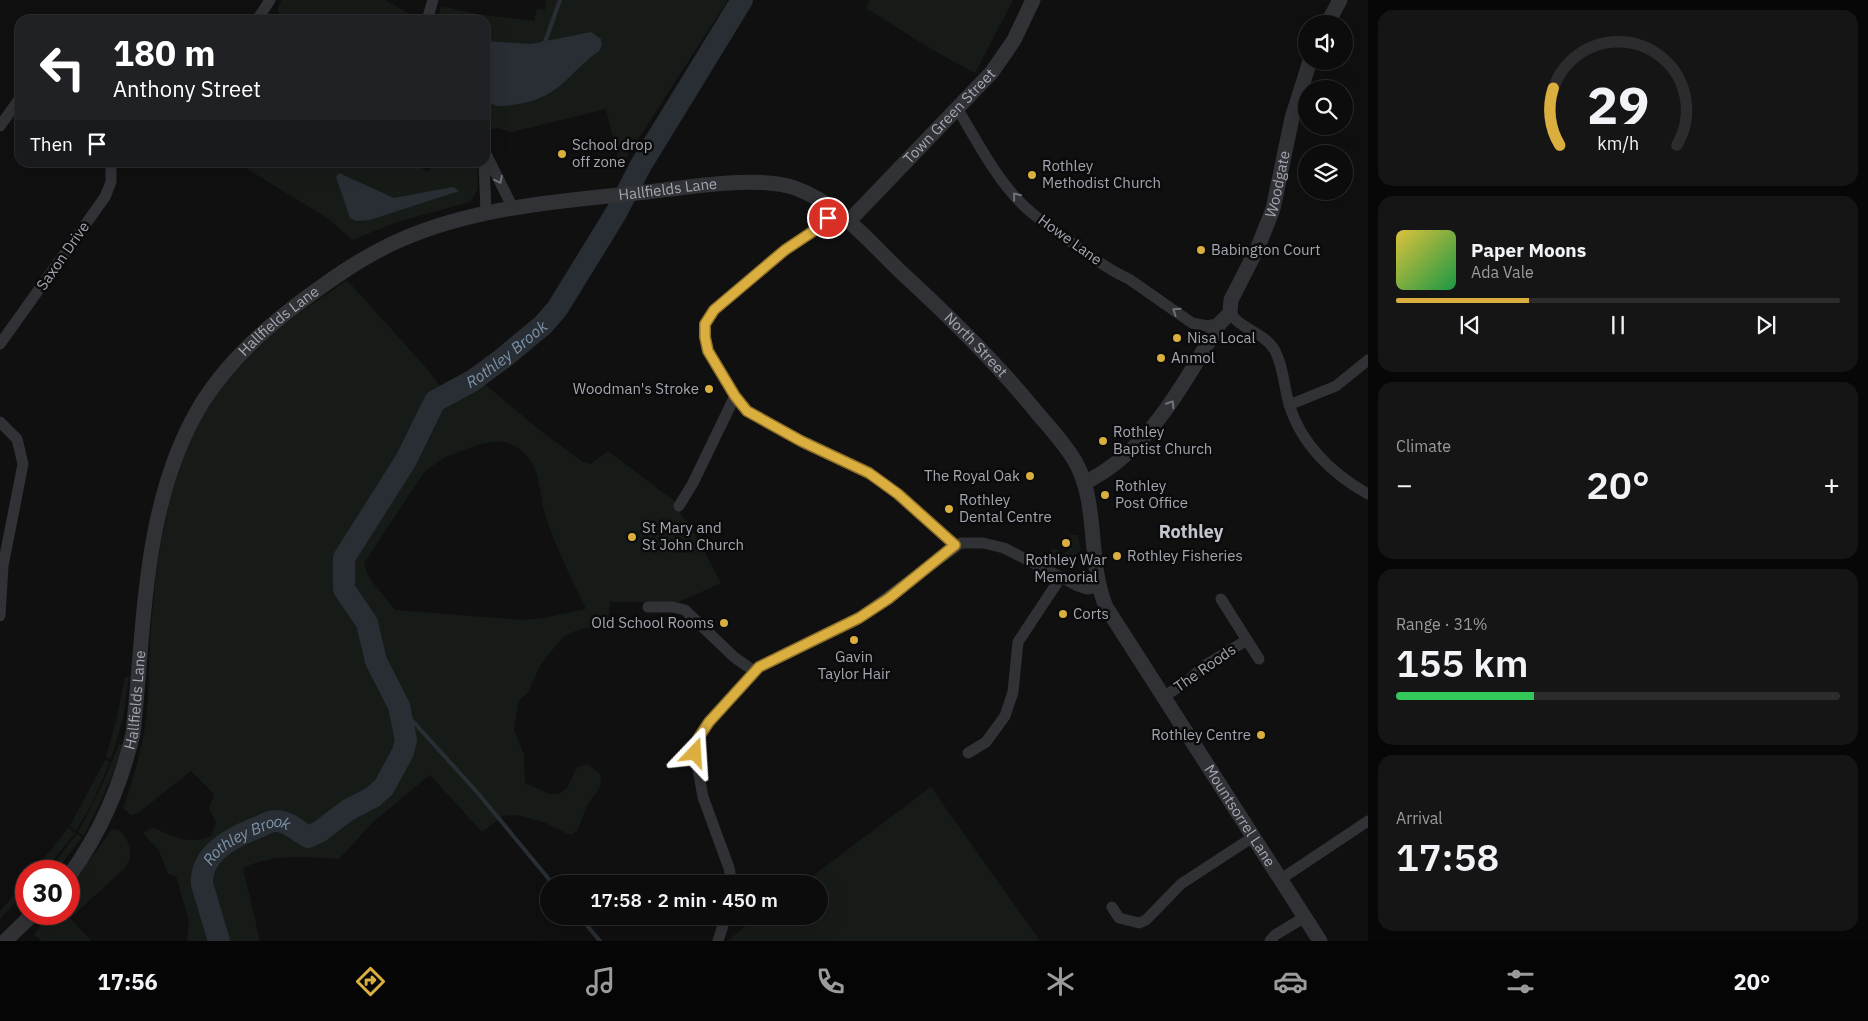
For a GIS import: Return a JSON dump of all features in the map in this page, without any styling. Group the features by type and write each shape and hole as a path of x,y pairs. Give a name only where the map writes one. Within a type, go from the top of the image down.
{"street":[{"path":"264,15 270,0"},
{"path":"428,15 433,0"},
{"name":"Town Green Street","path":"849,220 1001,61 1020,31 1033,0"},
{"path":"1332,15 1340,0"},
{"name":"Woodgate","path":"1084,483 1119,461 1163,416 1225,318 1258,247 1273,209 1292,118 1307,70"},
{"path":"0,126 15,105"},
{"name":"Howe Lane","path":"957,108 994,168 1019,200 1036,217 1118,274 1129,278 1192,323 1208,326 1225,318"},
{"path":"490,162 512,208"},
{"name":"Saxon Drive","path":"2,337 105,197 111,182 111,167"},
{"path":"484,167 486,213"},
{"name":"Hallfields Lane","path":"79,860 106,817 134,734 145,601 155,531 168,485 185,435 203,401 224,372 254,340 332,280 372,254 402,239 486,213 512,208 657,191 772,183 798,189 849,220"},
{"path":"835,210 820,226 785,250 722,303 708,318 705,337 708,351 742,406 755,416 801,441 854,464 883,483 955,545"},
{"name":"North Street","path":"849,220 944,312 1022,394 1069,453 1084,483 1099,587"},
{"path":"1225,318 1238,322 1265,339 1274,350 1289,405 1301,432 1314,450 1346,479 1368,494"},
{"path":"1289,405 1336,386 1368,360"},
{"path":"679,506 693,483 735,396"},
{"path":"0,422 17,439 23,464 2,566 0,616"},
{"path":"730,875 703,797 695,753 699,737 709,722 754,671 772,660 859,618 888,599 955,545 976,542 998,546 1038,564 1082,588 1099,587"},
{"path":"968,753 986,742 1005,716 1013,692 1018,642 1061,577"},
{"name":"Mountsorrel Lane","path":"1099,587 1111,617 1320,941"},
{"name":"The Roods","path":"1221,599 1259,659"},
{"path":"648,607 673,607 685,610 734,657 754,671"},
{"name":"The Roods","path":"1163,697 1185,683 1204,666 1247,640"},
{"path":"1281,879 1368,820"},
{"path":"1112,907 1115,922 1139,923 1146,920 1181,884 1253,837"},
{"path":"1270,941 1275,935 1305,917"},
{"path":"5,941 22,925"},
{"path":"718,941 723,925"}],"shaded area":[{"path":"282,0 385,0 412,15 284,15 278,12 278,7"},
{"path":"546,0 728,0 620,167 606,109 512,132 497,128 490,130 490,16 534,21 537,9 545,10"},
{"path":"870,0 1013,0 975,73 931,49 866,8"},
{"path":"441,6 484,15 439,15"},
{"path":"591,32 601,39 602,45 599,51 563,84 544,96 533,101 518,104 497,106 490,102 490,41 531,44"},
{"path":"244,167 420,167 428,172 431,167 477,167 478,189 470,202 397,222 352,240 330,220"},
{"path":"339,173 394,198 453,187 459,191 370,220 356,221 350,218 336,177"},
{"path":"347,280 429,371 450,400 481,381 542,432 583,462 591,464 608,451 683,508 680,514 689,523 721,583 679,602 610,602 608,618 605,623 575,631 563,637 541,664 528,692 518,702 514,730 524,755 525,784 551,794 556,794 567,788 577,767 588,764 601,775 600,787 586,807 578,830 573,834 568,834 544,822 516,815 503,816 482,832 430,775 374,821 339,859 278,858 255,863 243,868 260,941 187,941 189,921 176,876 168,874 159,851 143,833 154,827 182,839 196,840 211,836 216,822 209,808 214,794 191,771 137,814 131,815 123,808 136,768 145,727 148,703 150,641 157,569 168,510 185,454 197,427 219,391 243,363 279,329","holes":["505,442 519,449 533,465 538,477 544,511 550,529 564,564 586,609 523,620 395,610 369,576 364,563 425,471 445,457 480,444"]},
{"path":"1069,535 1078,535 1081,551 1063,562 1048,554 1053,548 1063,554 1072,547 1072,539"},
{"path":"125,677 129,677 123,719 111,759 106,757"},
{"path":"119,744 124,745 122,751 84,835 78,832 103,783"},
{"path":"105,760 110,762 91,805 76,830 70,826"},
{"path":"931,787 1040,941 727,941 747,925 828,925 828,875 814,875"},
{"path":"68,828 75,833 53,860 43,860"},
{"path":"112,829 119,830 130,848 128,863 125,868 80,909 80,873"},
{"path":"77,834 82,837 64,860 57,860"},
{"path":"15,894 15,903 0,919 0,911"},
{"path":"42,925 76,925 91,941 42,941 34,935"}],"waterway":[{"path":"545,42 560,0"},
{"name":"Rothley Brook","path":"219,941 202,884 203,873 207,863 220,847 239,835 277,821 293,827 308,837 319,832 348,810 373,797 384,787 403,752 406,740 399,706 376,661 367,623 344,589 344,558 406,460 435,401 472,381 502,359 543,325 557,309 616,213 641,165 742,0"},
{"name":"Rothley Brook","path":"399,706 477,792 546,875"},
{"name":"Rothley Brook","path":"587,925 600,941"}],"place":[{"name":"School drop off zone","path":"562,154"},
{"name":"Rothley Methodist Church","path":"1032,175"},
{"name":"Babington Court","path":"1201,250"},
{"name":"Nisa Local","path":"1177,338"},
{"name":"Anmol","path":"1161,358"},
{"name":"Woodman's Stroke","path":"709,389"},
{"name":"Rothley Baptist Church","path":"1103,441"},
{"name":"The Royal Oak","path":"1030,476"},
{"name":"Rothley Post Office","path":"1105,495"},
{"name":"Rothley Dental Centre","path":"949,509"},
{"name":"St Mary and St John Church","path":"632,537"},
{"name":"Rothley War Memorial","path":"1066,543"},
{"name":"Rothley Fisheries","path":"1117,556"},
{"name":"Corts","path":"1063,614"},
{"name":"Old School Rooms","path":"724,623"},
{"name":"Gavin Taylor Hair","path":"854,640"},
{"name":"Rothley Centre","path":"1261,735"}],"district":[{"name":"Rothley","path":"1191,532"}],"route":[{"path":"695,753 703,730 754,671 780,656 845,626 877,607 955,545 898,494 869,473 854,464 801,441 747,411 735,396 708,351 705,324 714,310 785,250 815,230 828,218"}]}
